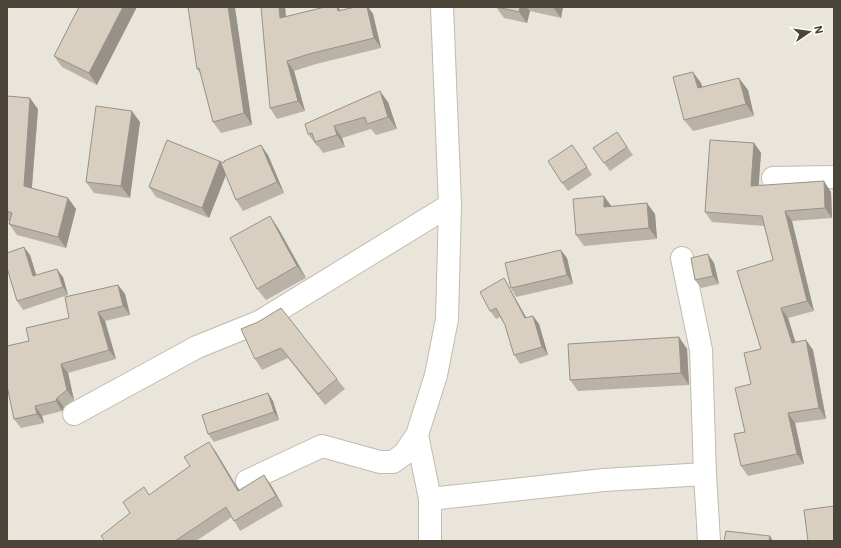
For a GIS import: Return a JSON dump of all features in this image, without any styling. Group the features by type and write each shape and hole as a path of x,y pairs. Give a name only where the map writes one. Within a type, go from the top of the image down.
{"street":[{"path":"247,481 322,446 380,462 393,462 404,454 417,435 436,375 447,318 450,205 442,7"},
{"path":"773,178 834,177"},
{"path":"74,414 197,347 259,322 450,205"},
{"path":"682,258 702,350 705,474 709,541"},
{"path":"417,435 430,499 430,541"},
{"path":"430,499 604,480 705,474"}],"shaded area":[{"path":"7,7 834,7 834,541 7,541"}],"building":[{"path":"79,7 123,7 89,73 54,56"},
{"path":"188,7 228,7 244,113 213,122 199,68 197,69"},
{"path":"261,7 279,7 280,18 325,7 337,7 338,11 355,7 367,7 374,38 287,61 298,101 270,108"},
{"path":"497,7 520,7 519,12"},
{"path":"693,72 698,88 739,78 746,104 684,120 673,77"},
{"path":"380,91 388,117 367,124 365,117 334,126 337,135 315,142 312,133 308,134 305,124"},
{"path":"7,96 30,98 24,186 68,198 58,237 9,224 12,213 7,211"},
{"path":"96,106 132,111 121,186 86,182"},
{"path":"617,132 627,147 604,163 593,148"},
{"path":"167,140 220,161 202,208 149,187"},
{"path":"710,140 754,143 751,186 824,181 825,208 785,211 807,301 781,308 792,343 806,340 819,408 788,413 797,454 741,466 734,434 745,432 735,388 751,384 744,353 761,349 737,271 773,260 762,216 705,212"},
{"path":"261,145 277,182 236,200 220,161 224,163 224,161"},
{"path":"572,145 587,167 562,183 548,161"},
{"path":"604,196 604,207 647,203 649,228 576,235 573,199"},
{"path":"270,216 297,266 257,289 230,238"},
{"path":"24,247 33,276 57,269 63,287 17,301 7,268 7,253"},
{"path":"561,250 567,275 511,288 505,263"},
{"path":"708,254 713,276 695,280 691,258"},
{"path":"504,278 525,318 533,316 542,347 514,355 505,325 496,308 490,311 480,292"},
{"path":"118,285 123,306 98,312 109,350 61,364 67,390 57,398 56,401 35,406 37,414 14,419 7,386 7,346 29,341 26,328 69,318 65,297"},
{"path":"281,308 337,379 318,394 281,348 255,359 241,329 258,322"},
{"path":"679,337 681,373 570,380 568,344"},
{"path":"268,393 274,412 208,434 202,415"},
{"path":"209,442 238,491 264,475 276,496 234,521 226,507 175,541 105,541 101,536 130,513 123,502 144,487 149,495 190,466 184,457"},
{"path":"834,506 834,541 808,541 804,510"},
{"path":"726,531 770,536 769,541 724,541"}]}
